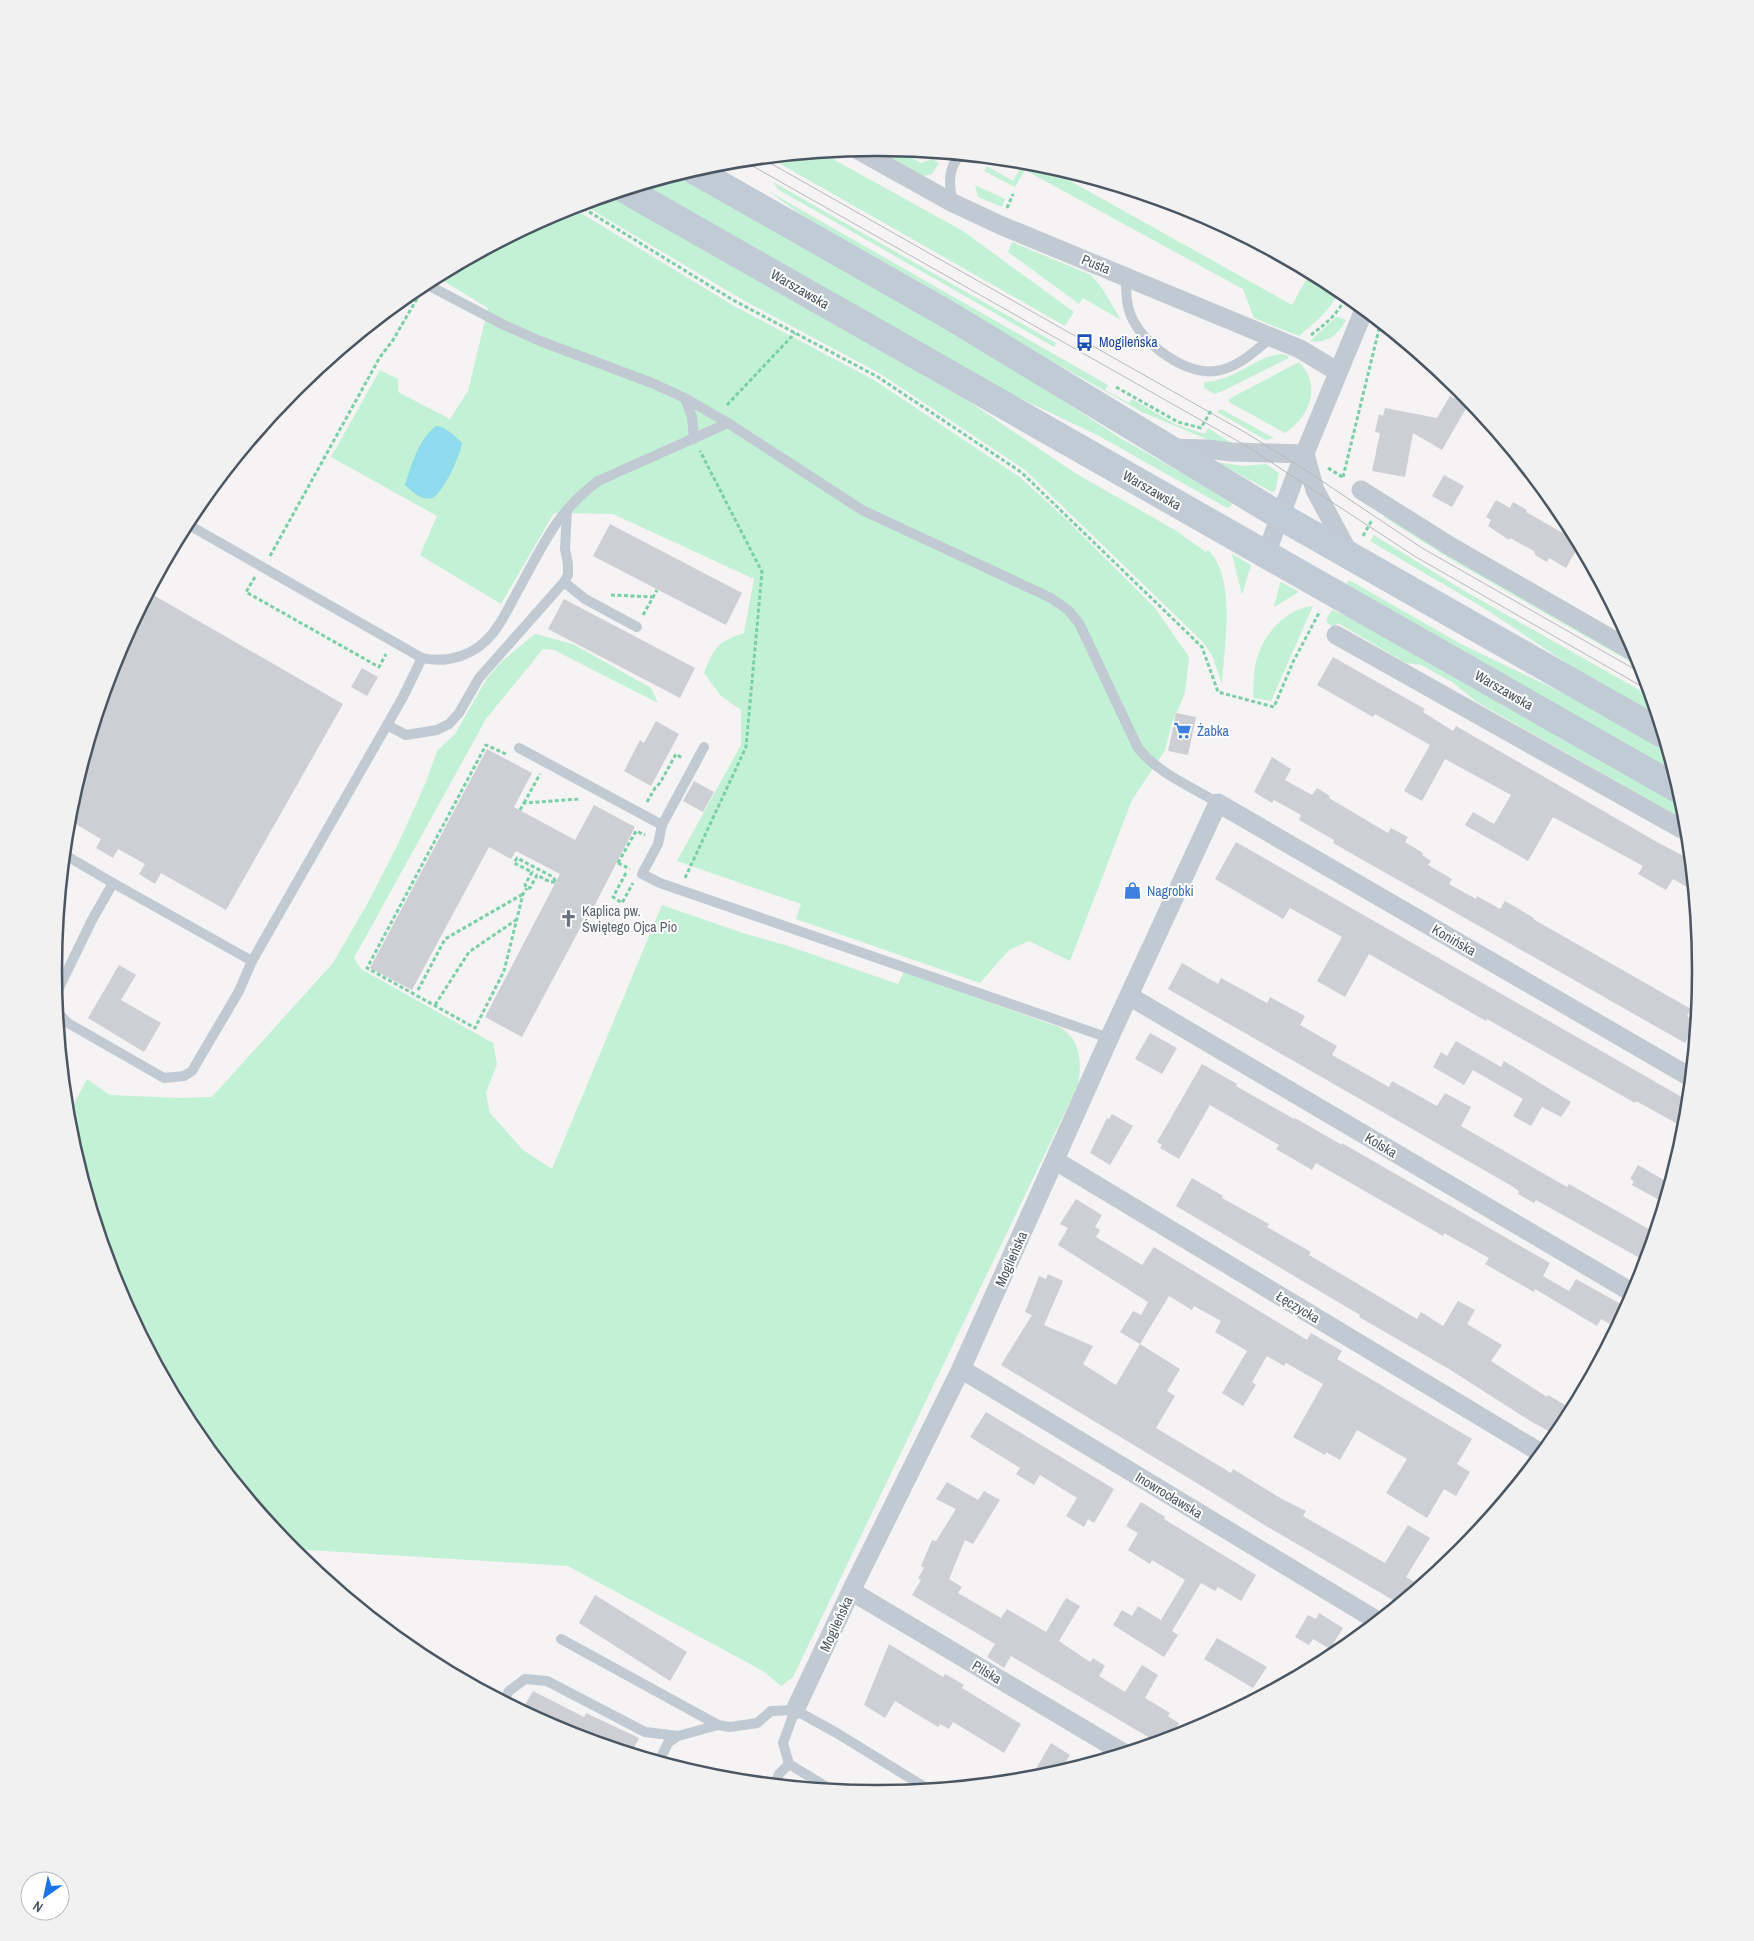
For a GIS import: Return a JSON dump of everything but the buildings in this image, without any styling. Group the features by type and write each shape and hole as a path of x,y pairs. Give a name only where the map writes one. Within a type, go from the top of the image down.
{"main road":[{"path":"703,175 947,314 1280,516 1654,729"},
{"name":"Warszawska","path":"633,194 1670,784"}],"street":[{"name":"Pusta","path":"869,156 953,203 1010,229 1300,349 1338,372"},
{"path":"1266,554 1362,316"},
{"path":"1167,448 1305,454"},
{"path":"1305,454 1315,490 1352,557"},
{"path":"1361,490 1450,546 1623,646"},
{"path":"1336,635 1679,827"},
{"name":"Mogileńska","path":"794,1710 961,1370 1128,996 1218,803"},
{"name":"Konińska","path":"1218,803 1685,1073"},
{"name":"Kolska","path":"1128,996 1626,1288"},
{"name":"Łęczycka","path":"1056,1160 1535,1449"},
{"name":"Inowrocławska","path":"961,1370 1372,1618"},
{"name":"Pilska","path":"852,1591 1116,1749"}],"lane":[{"path":"953,203 949,179 956,160"},
{"path":"1126,277 1128,303 1132,318 1141,333 1152,345 1183,364 1199,370 1215,371 1225,369 1252,354 1272,337"},
{"path":"433,288 504,325 540,341 652,383 685,398 728,423 862,510 1051,598 1068,610 1079,623 1124,723 1147,760 1161,771 1218,803"},
{"path":"685,398 692,417 694,439"},
{"path":"194,528 393,642 422,658 435,661 460,656 483,643 493,633 555,526 580,495 598,481 728,423"},
{"path":"387,725 406,735 437,730 449,724 459,713 479,678 564,582 568,574 565,550 567,509"},
{"path":"564,582 585,599 637,627"},
{"path":"64,1019 164,1078 184,1076 192,1071 239,991 252,961 387,725 422,658"},
{"path":"704,747 662,825 658,844 642,874 660,883 1109,1038"},
{"path":"518,748 662,825"},
{"path":"70,858 252,961"},
{"path":"62,981 92,920 114,883"},
{"path":"561,1639 718,1725 730,1728 757,1723 771,1711 794,1710 836,1732 919,1783"},
{"path":"507,1695 509,1691 525,1679 547,1681 645,1732 678,1736"},
{"path":"794,1710 783,1743 789,1764 819,1783"},
{"path":"661,1756 668,1743 678,1736 718,1725"},
{"path":"777,1779 789,1764"}],"path":[{"path":"1006,211 1013,194"},
{"path":"586,210 733,300 878,376 1021,472 1202,647 1218,692 1274,707 1293,662 1331,592"},
{"path":"393,642 379,667 246,592 262,567 380,357 393,340 417,298"},
{"path":"1309,337 1334,316 1343,302"},
{"path":"1324,466 1343,477 1380,330"},
{"path":"716,416 795,333"},
{"path":"1203,425 1212,409"},
{"path":"684,882 746,747 762,572 694,439"},
{"path":"1352,557 1382,503"},
{"path":"578,593 654,597"},
{"path":"486,745 366,968 475,1028 504,971 526,888 525,885 532,872 514,862 517,858 553,877 555,882 550,882 537,875 530,888 526,888"},
{"path":"646,804 676,754 694,764"},
{"path":"520,810 542,772"},
{"path":"524,803 582,799"},
{"path":"617,862 629,869"},
{"path":"418,990 445,939 523,894"},
{"path":"435,1005 469,952 517,920"}],"green space":[{"path":"888,156 911,157 921,163 932,159 939,163 932,174 924,176"},
{"path":"831,158 963,231 1074,312 1065,326 778,162"},
{"path":"987,166 1013,181 1020,169 1025,170 1015,187 984,171"},
{"path":"1025,170 1067,179 1292,305 1307,279 1336,297 1317,321 1299,336 1254,318 1243,289"},
{"path":"688,179 872,284 1003,362 1122,439 1230,500 1232,505 1227,508 1099,436 974,376 647,190"},
{"path":"773,182 1056,343 1054,347 779,190"},
{"path":"975,185 1005,199 1002,207 978,197"},
{"path":"768,191 1108,385 1105,390 1129,403 1132,399 1177,425 1205,434 1208,428 1233,444 1211,441 1142,412 833,237"},
{"path":"616,199 965,399 1075,473 1175,530 1206,552 1208,550 1217,562 1223,578 1226,595 1227,614 1222,684 1212,655 1203,642 1025,470 879,373 743,300 590,209"},
{"path":"580,212 734,306 874,380 1021,478 1069,522 1155,608 1189,657 1185,693 1172,723 1165,750 1132,800 1070,961 1029,941 1009,950 980,983 796,919 801,904 677,861 741,745 741,710 721,696 704,673 714,651 722,643 744,633 754,579 613,514 554,513 501,604 420,555 437,516 331,457 380,370 398,379 398,392 450,419 468,391 488,308 444,281 517,240"},
{"path":"1012,242 1091,275 1102,288 1121,320 1083,298 1079,304 1008,252"},
{"path":"1336,317 1346,320 1336,334 1327,340 1310,341"},
{"path":"1281,354 1289,356 1287,359 1223,391 1214,394 1204,388 1204,382 1224,378 1271,356"},
{"path":"1299,362 1306,371 1310,381 1310,400 1301,418 1285,433 1229,402 1229,399"},
{"path":"1221,409 1274,438 1266,440 1217,412"},
{"path":"1217,462 1242,466 1266,464 1279,473 1275,491 1272,492"},
{"path":"1386,514 1454,556 1628,656 1630,662 1452,560 1384,517"},
{"path":"1374,535 1463,590 1641,691 1650,715 1577,670 1484,608 1370,541"},
{"path":"1232,554 1251,565 1242,595"},
{"path":"1349,580 1461,644 1600,711 1659,744 1666,770 1345,587"},
{"path":"1280,583 1299,592 1274,607"},
{"path":"1313,606 1271,701 1253,698 1256,664 1260,650 1270,632 1285,617 1303,608"},
{"path":"1332,610 1366,624 1673,798 1677,816 1477,702 1452,682 1421,665 1406,663 1338,623 1334,627 1327,623 1327,618"},
{"path":"535,634 573,644 651,688 658,703 554,650 543,649 486,719 354,958 361,969 493,1043 497,1064 486,1093 490,1113 523,1150 552,1169 662,905 898,984 904,972 1059,1027 1072,1038 1078,1052 1080,1068 1078,1085 793,1677 781,1686 763,1671 568,1566 305,1550 265,1508 231,1466 200,1423 172,1378 146,1331 125,1282 106,1232 90,1181 74,1104 87,1079 110,1095 181,1098 212,1097 333,963 370,899 398,844 426,782 437,751 455,734 486,680 502,661"}],"water":[{"path":"436,426 447,430 462,443 446,482 436,495 428,499 417,495 405,485 420,445"}],"tram line":[{"path":"770,163 1248,434 1422,548 1632,668"},
{"path":"753,166 1243,444 1416,557 1639,685"}],"place":[{"name":"Mogileńska","path":"1085,342"},
{"name":"Żabka","path":"1183,731"},
{"name":"Nagrobki","path":"1133,891"},
{"name":"Kaplica pw. Świętego Ojca Pio","path":"568,919"}]}
